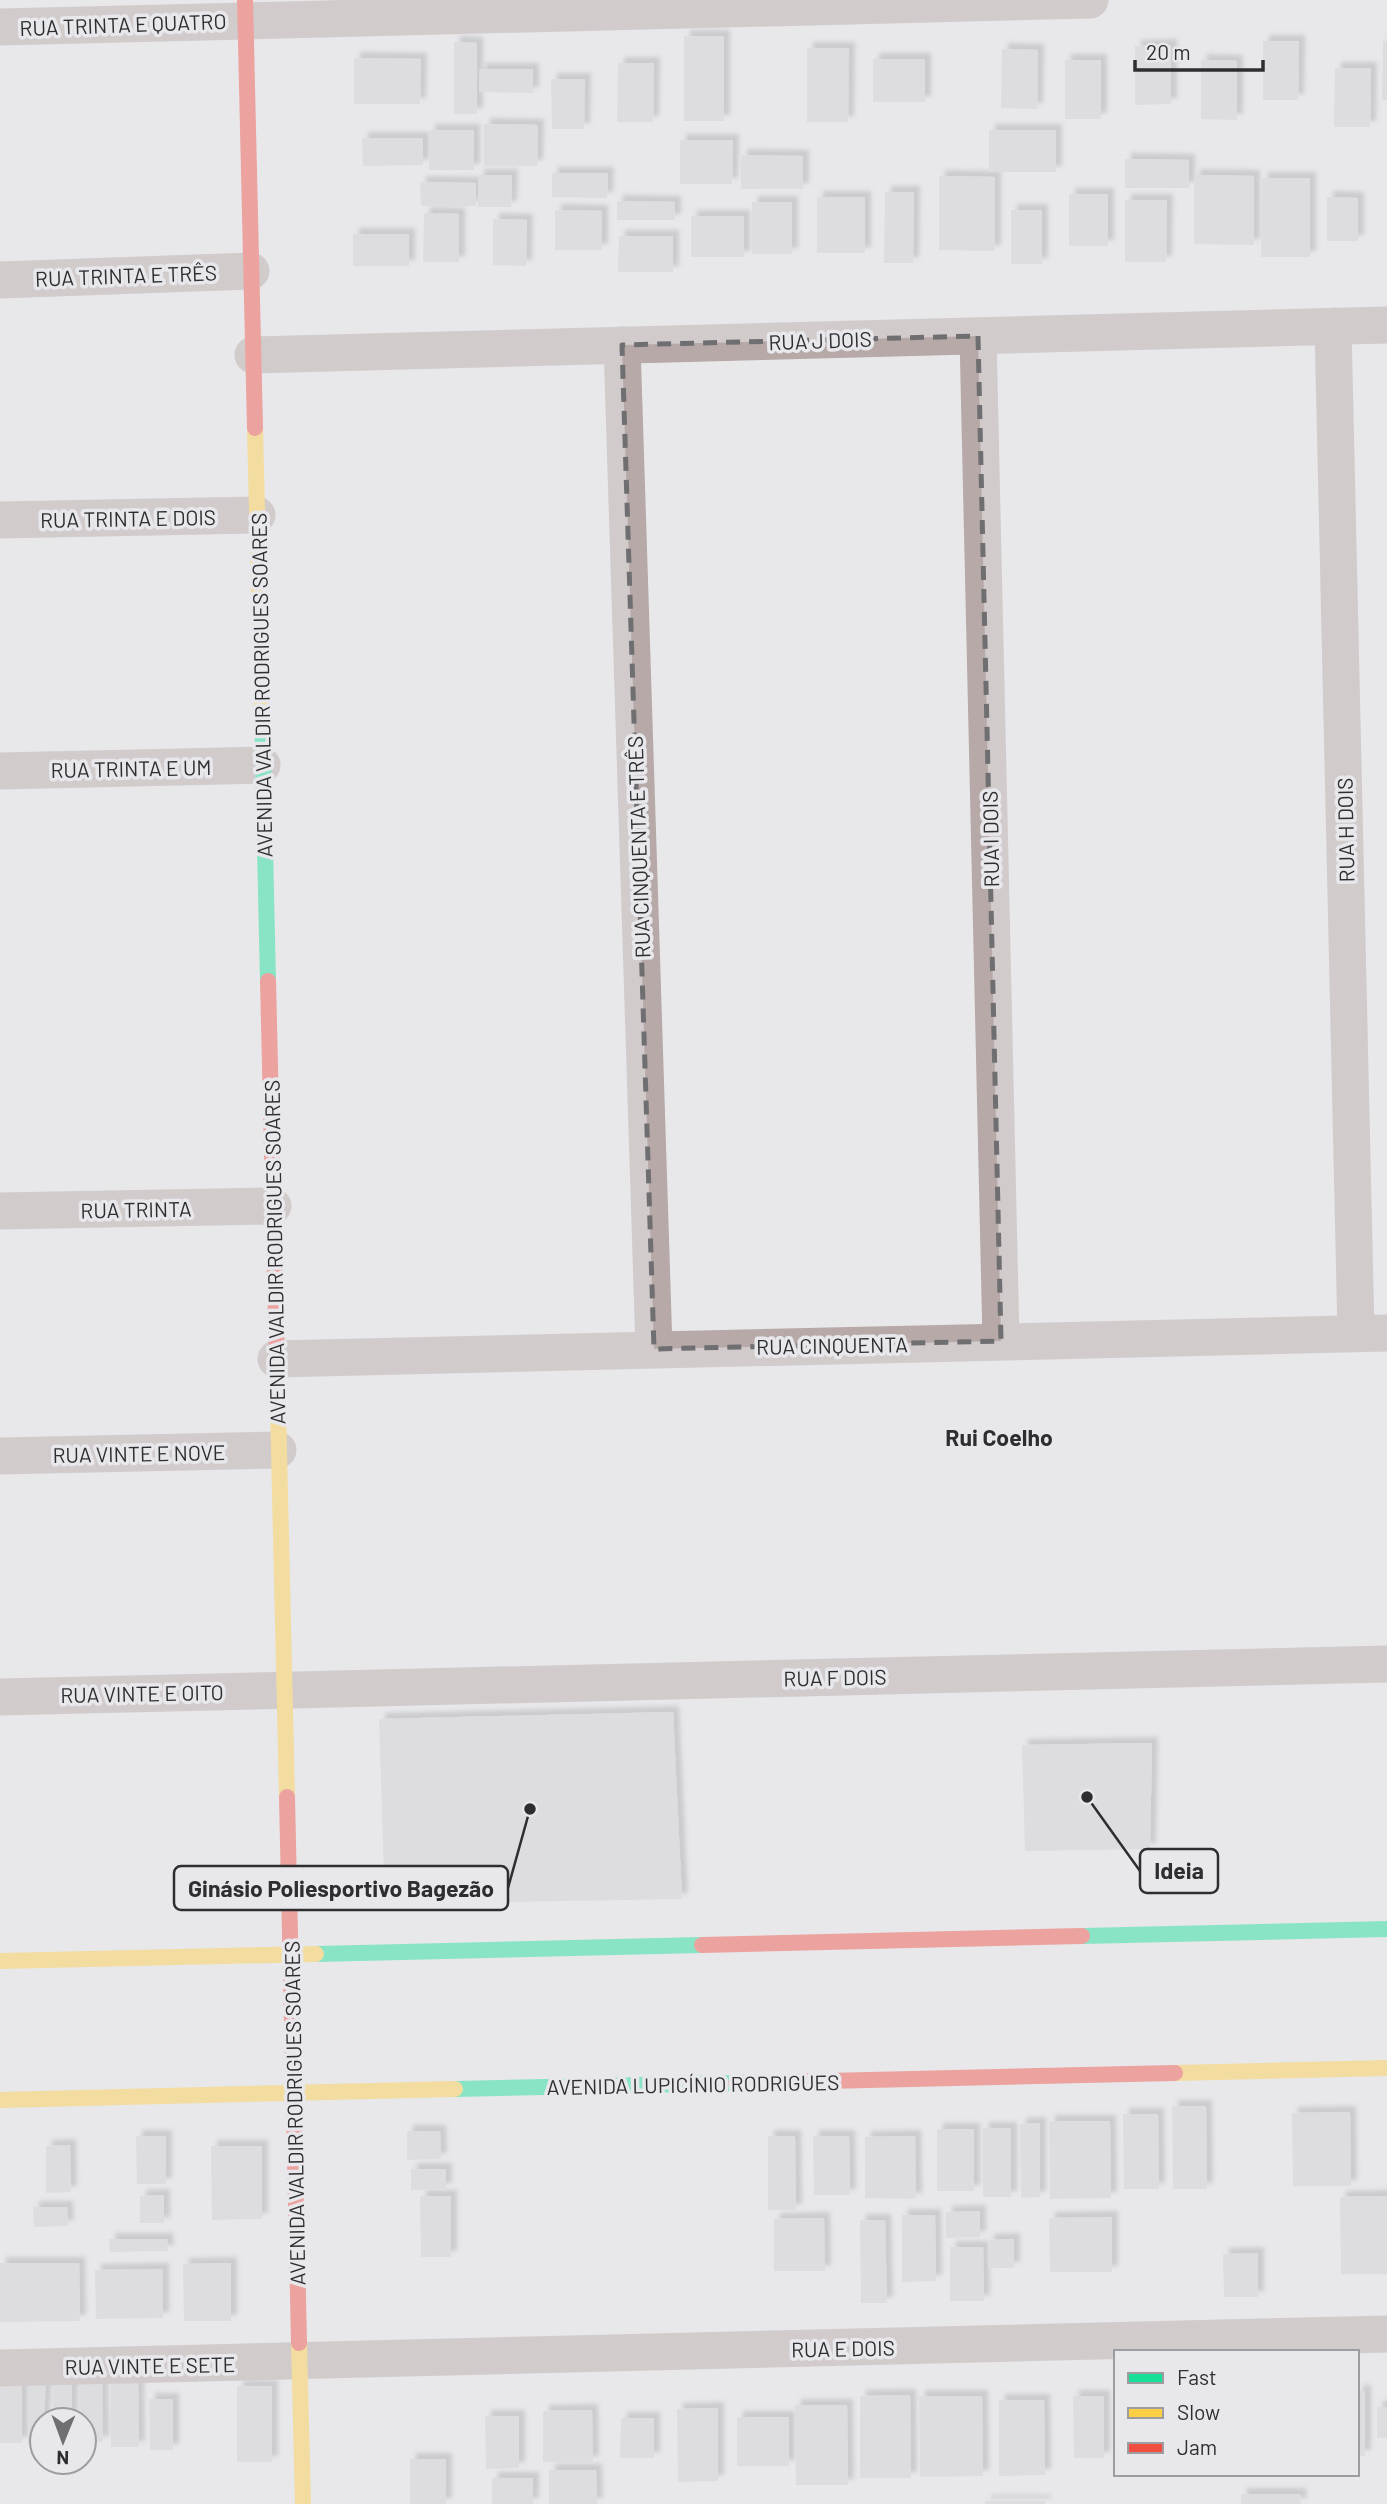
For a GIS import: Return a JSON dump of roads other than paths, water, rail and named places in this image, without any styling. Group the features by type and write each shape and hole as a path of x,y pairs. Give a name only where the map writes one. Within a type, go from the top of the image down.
{"street":[{"name":"RUA TRINTA E QUATRO","path":"0,27 246,10 1090,0"},
{"name":"AVENIDA VALDIR RODRIGUES SOARES","path":"246,10 303,2504"},
{"name":"RUA TRINTA E TRÊS","path":"0,280 251,271"},
{"name":"RUA J DOIS","path":"254,355 1387,325"},
{"name":"RUA H DOIS","path":"1333,326 1371,1333"},
{"name":"RUA I DOIS","path":"978,336 1001,1341"},
{"name":"RUA CINQUENTA E TRÊS","path":"622,345 654,1349"},
{"name":"RUA TRINTA E DOIS","path":"0,520 257,515"},
{"name":"RUA TRINTA E UM","path":"0,771 262,765"},
{"name":"RUA TRINTA","path":"0,1211 273,1206"},
{"name":"RUA CINQUENTA","path":"276,1359 1371,1333"},
{"name":"RUA VINTE E NOVE","path":"0,1456 278,1450"},
{"name":"RUA F DOIS","path":"284,1690 1387,1664"},
{"name":"RUA VINTE E OITO","path":"0,1697 284,1690"},
{"path":"0,1961 1387,1930"},
{"name":"AVENIDA LUPICÍNIO RODRIGUES","path":"0,2101 1387,2068"},
{"name":"RUA E DOIS","path":"299,2362 1387,2334"},
{"name":"RUA VINTE E SETE","path":"0,2368 299,2362"}],"place":[{"name":"Ideia","path":"1087,1797"},
{"name":"Ginásio Poliesportivo Bagezão","path":"530,1809"}],"district":[{"name":"Rui Coelho","path":"999,1437"}]}
